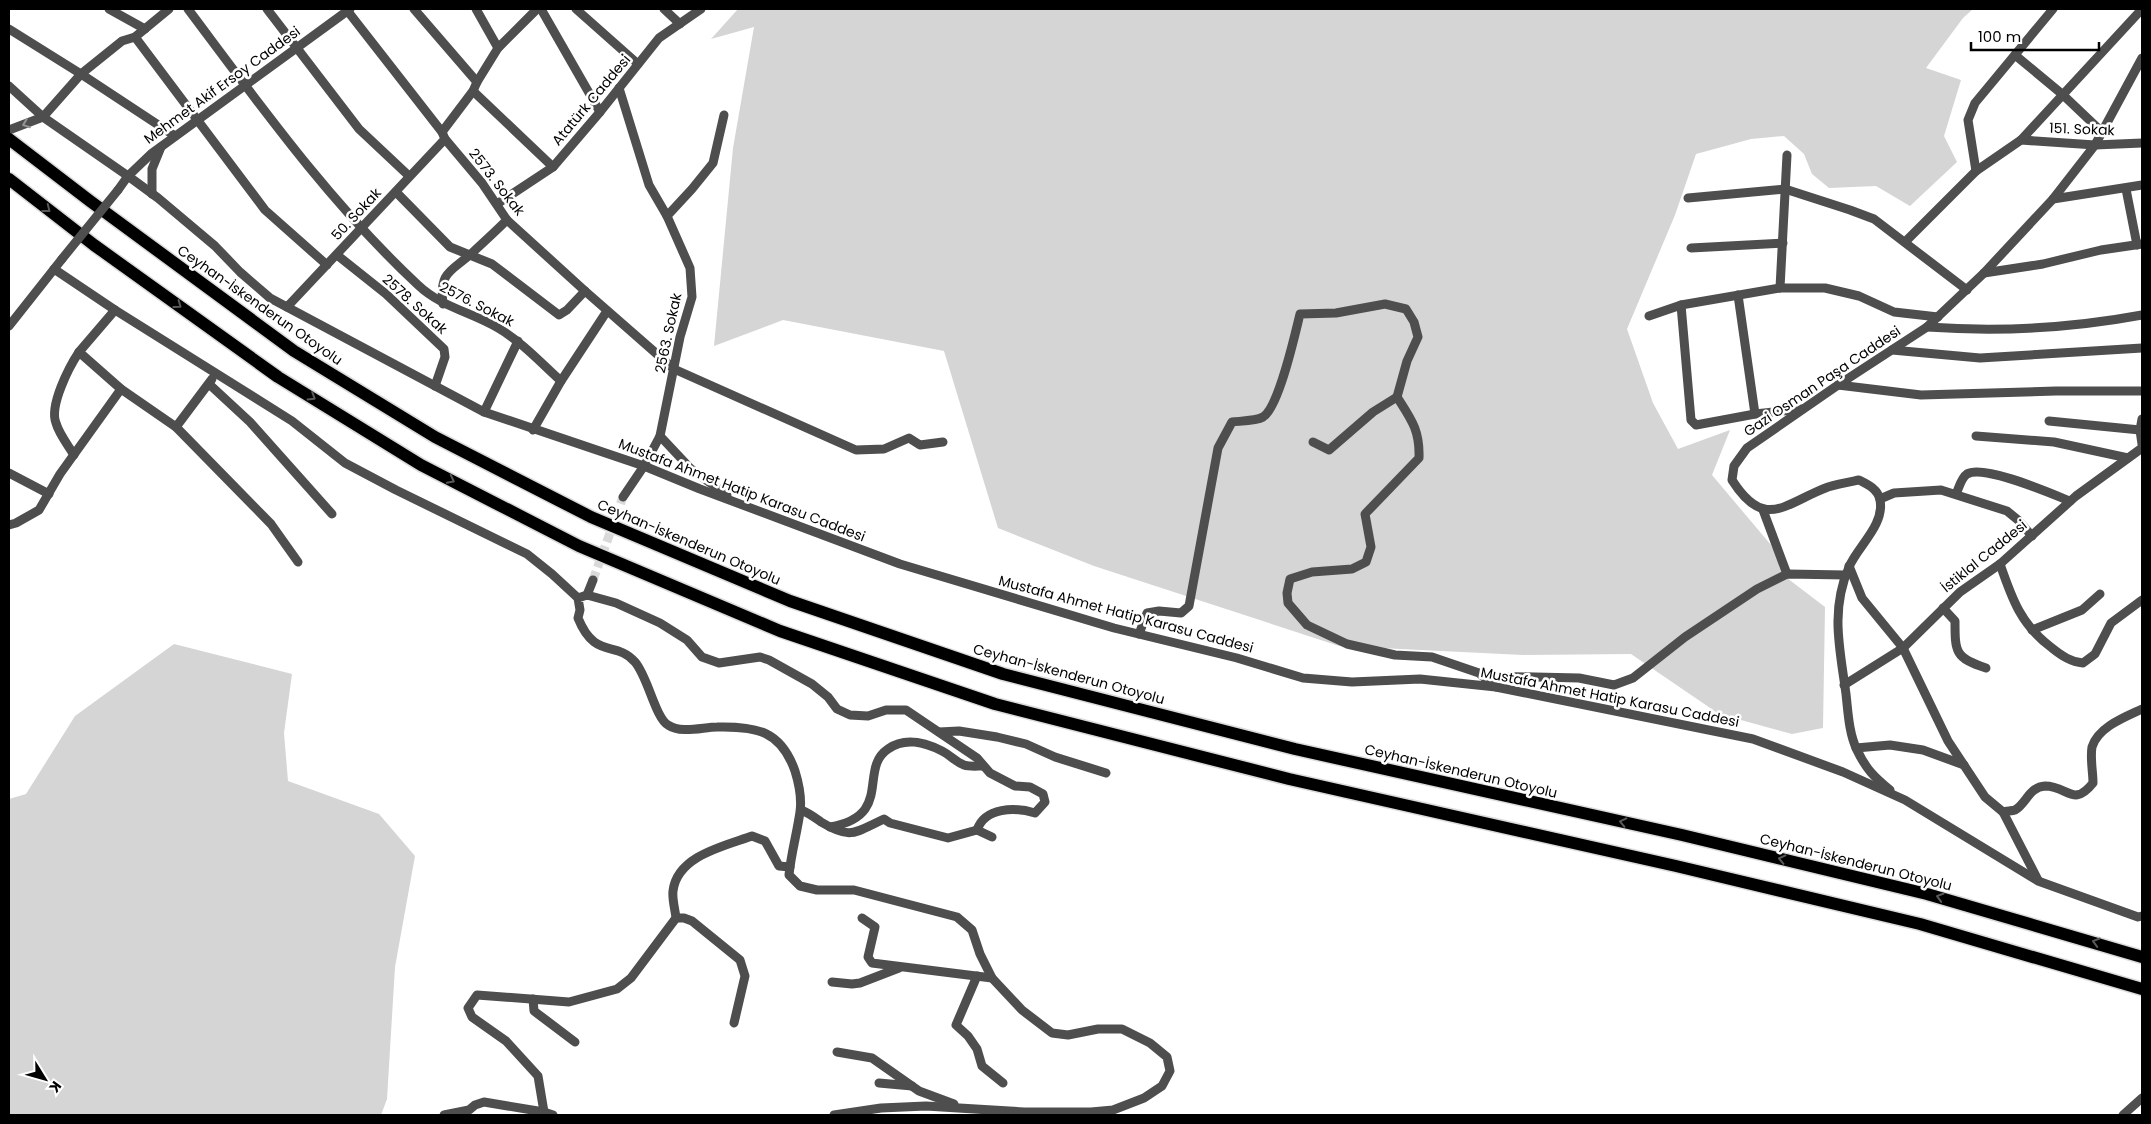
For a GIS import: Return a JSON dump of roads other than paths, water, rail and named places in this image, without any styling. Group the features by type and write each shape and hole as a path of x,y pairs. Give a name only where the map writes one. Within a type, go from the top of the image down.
{"highway":[{"name":"Ceyhan-İskenderun Otoyolu","path":"9,139 98,207 294,350 435,437 591,517 790,602 1003,674 1295,749 1682,836 1927,894 2142,957"},
{"path":"9,179 94,245 278,377 421,465 587,549 780,631 995,704 1289,779 1676,866 1920,924 2142,989"}],"street":[{"path":"108,9 145,29"},
{"path":"9,130 43,117 82,74 122,41 135,37 169,9"},
{"path":"188,9 245,84"},
{"path":"267,9 359,129 409,176"},
{"name":"Mehmet Akif Ersoy Caddesi","path":"9,326 128,176 175,136 348,9"},
{"name":"2573. Sokak","path":"348,9 443,135 482,183 507,220 674,369 856,450 884,449 910,438 920,445 943,442"},
{"path":"414,9 475,86 552,167"},
{"path":"476,9 498,48"},
{"name":"50. Sokak","path":"287,307 396,192 443,135 498,48 537,9"},
{"path":"541,9 600,112"},
{"path":"576,9 638,64"},
{"path":"664,9 680,24"},
{"name":"Atatürk Caddesi","path":"497,204 552,167 600,112 659,38 701,9"},
{"path":"1976,171 1968,120 1975,103 2053,9"},
{"path":"1905,242 1976,171 2021,140 2142,9"},
{"path":"9,29 82,74 175,136"},
{"path":"135,37 264,210 327,264"},
{"path":"2015,55 2062,94 2102,132"},
{"name":"Gazi Osman Paşa Caddesi","path":"1763,510 1744,498 1732,480 1734,466 1747,448 1838,385 1927,327 1967,290 2053,199 2094,146 2142,58"},
{"name":"2576. Sokak","path":"245,84 315,177 418,286 443,304 496,327 518,341 561,381"},
{"name":"Mustafa Ahmet Hatip Karasu Caddesi","path":"9,86 43,117 152,194 215,246 240,272 270,298 484,412 644,466 900,564 1139,634 1237,658 1302,678 1352,682 1420,679 1496,687 1753,739 1843,772 1905,800 2038,881 2129,914 2142,916"},
{"name":"2563. Sokak","path":"619,88 649,185 667,216 690,268 692,297 680,337 660,436 644,466 623,497"},
{"path":"667,216 692,189 712,163 724,115"},
{"name":"151. Sokak","path":"2021,140 2094,146 2142,143"},
{"path":"152,194 152,169 161,147"},
{"path":"1780,288 1787,154"},
{"path":"2053,199 2142,186"},
{"path":"1688,198 1785,189 1874,219 1967,290"},
{"path":"1984,273 2043,264 2101,250 2140,244 2126,189"},
{"path":"396,192 450,247 492,264 559,315 567,310 585,291"},
{"path":"443,304 442,291 445,277 458,262 470,255 507,220"},
{"path":"1692,248 1782,243"},
{"name":"2578. Sokak","path":"337,255 386,294 444,349 445,357 434,386"},
{"path":"54,269 115,310 292,421 344,462 396,490 527,554 582,596 616,603 660,623 687,640 702,656 719,663 760,656 812,684 828,697 837,709 850,715 868,716 886,710 906,710 977,758 990,773 1015,786 1030,787 1043,794 1045,802 1035,813 1009,809 999,811 980,823 977,830"},
{"path":"1649,316 1681,305 1780,288 1825,288 1859,296 1894,312 1938,317"},
{"path":"1738,295 1755,414"},
{"path":"1139,634 1147,613 1159,610 1181,613 1189,606 1218,448 1232,422 1263,417 1271,408 1289,358 1300,314 1336,313 1386,304 1406,309 1414,322 1418,337 1407,362 1397,397 1373,412 1329,450 1313,442"},
{"path":"1681,305 1691,420 1696,425 1755,414 1803,409"},
{"path":"74,455 55,422 55,408 68,369 79,352 115,310"},
{"path":"534,430 561,381 607,311"},
{"path":"1927,327 1957,329 2043,327 2105,322 2142,315"},
{"path":"484,412 518,341"},
{"path":"1892,350 1980,358 2142,348"},
{"path":"79,352 120,389 176,427 271,524 298,562"},
{"path":"176,427 210,384 216,373"},
{"path":"210,384 250,422 332,514"},
{"path":"1838,385 1921,395 2056,391 2142,391"},
{"path":"9,525 39,510 74,455 120,389"},
{"path":"1397,397 1410,416 1420,439 1419,458 1365,514 1372,547 1366,562 1352,569 1312,572 1290,580 1287,593 1288,603 1308,625 1348,644 1395,655 1432,657 1479,673 1496,687"},
{"path":"2142,419 2140,430 2142,444"},
{"path":"2048,421 2140,430"},
{"path":"660,436 691,469 740,504"},
{"path":"1976,436 2054,442 2128,458"},
{"name":"İstiklal Caddesi","path":"1844,685 1903,648 1960,592 2000,564 2070,502 2142,448"},
{"path":"1956,494 1963,479 1968,474 1979,472 2023,482 2070,502"},
{"path":"9,473 49,494"},
{"path":"1787,574 1763,510 1787,507 1829,487 1859,480 1873,488 1880,499 1879,512 1869,538 1848,571 1838,601 1837,638 1848,717 1856,748 1870,773 1905,800"},
{"path":"1880,499 1894,493 1942,490 2007,511 2032,536"},
{"path":"2000,564 2012,599 2024,622 2042,640 2063,656 2075,662 2083,664 2094,654 2111,623 2142,600"},
{"path":"1483,676 1579,678 1614,685 1633,678 1686,637 1757,589 1787,574 1848,571"},
{"path":"1848,571 1862,598 1903,648 1948,741 1985,797 2003,812 2038,881"},
{"path":"593,580 582,596 578,618 590,640 599,646 621,653 634,660 643,674 662,718 668,726 693,729 730,727 754,729 771,736 789,754 800,787 801,810 789,876 800,886 817,890 854,890 956,917 972,930 980,954 992,978 1022,1010 1052,1033 1068,1035 1098,1029 1122,1028 1150,1043 1167,1057 1170,1071 1162,1086 1144,1098 1113,1110 1092,1112 1024,1112 926,1106 881,1108 834,1115"},
{"path":"2032,630 2082,610 2100,594"},
{"path":"1943,608 1955,621 1955,639 1958,653 1967,662 1986,668"},
{"path":"2003,812 2015,810 2032,791 2044,786 2074,796 2086,793 2094,783 2092,748 2097,736 2118,721 2142,709"},
{"path":"939,732 959,731 1026,744 1055,757 1106,773"},
{"path":"830,827 845,824 859,815 869,802 873,791 876,763 887,749 905,741 918,742 943,751 966,766 983,766"},
{"path":"1856,748 1890,745 1923,750 1964,765"},
{"path":"801,810 811,813 840,833 855,833 884,819 890,823 948,838 977,830 992,837"},
{"path":"544,1112 538,1076 506,1041 472,1016 468,1008 477,995 569,1002 617,989 624,985 645,961 676,918 673,890 678,877 690,861 752,836 765,841 779,866 790,867"},
{"path":"676,918 692,921 740,960 745,976 734,1023"},
{"path":"862,918 874,927 868,957 872,963 899,968"},
{"path":"832,982 860,983 899,968 908,967 992,978"},
{"path":"977,976 956,1025 968,1036 977,1049 982,1066 1003,1083"},
{"path":"534,999 534,1011 575,1042"},
{"path":"837,1052 872,1058 919,1092 961,1107"},
{"path":"880,1083 912,1086"},
{"path":"2123,1115 2142,1098"},
{"path":"444,1115 472,1113 475,1105 484,1102 553,1115"}],"tunnel":[{"path":"593,580 623,497"}]}
